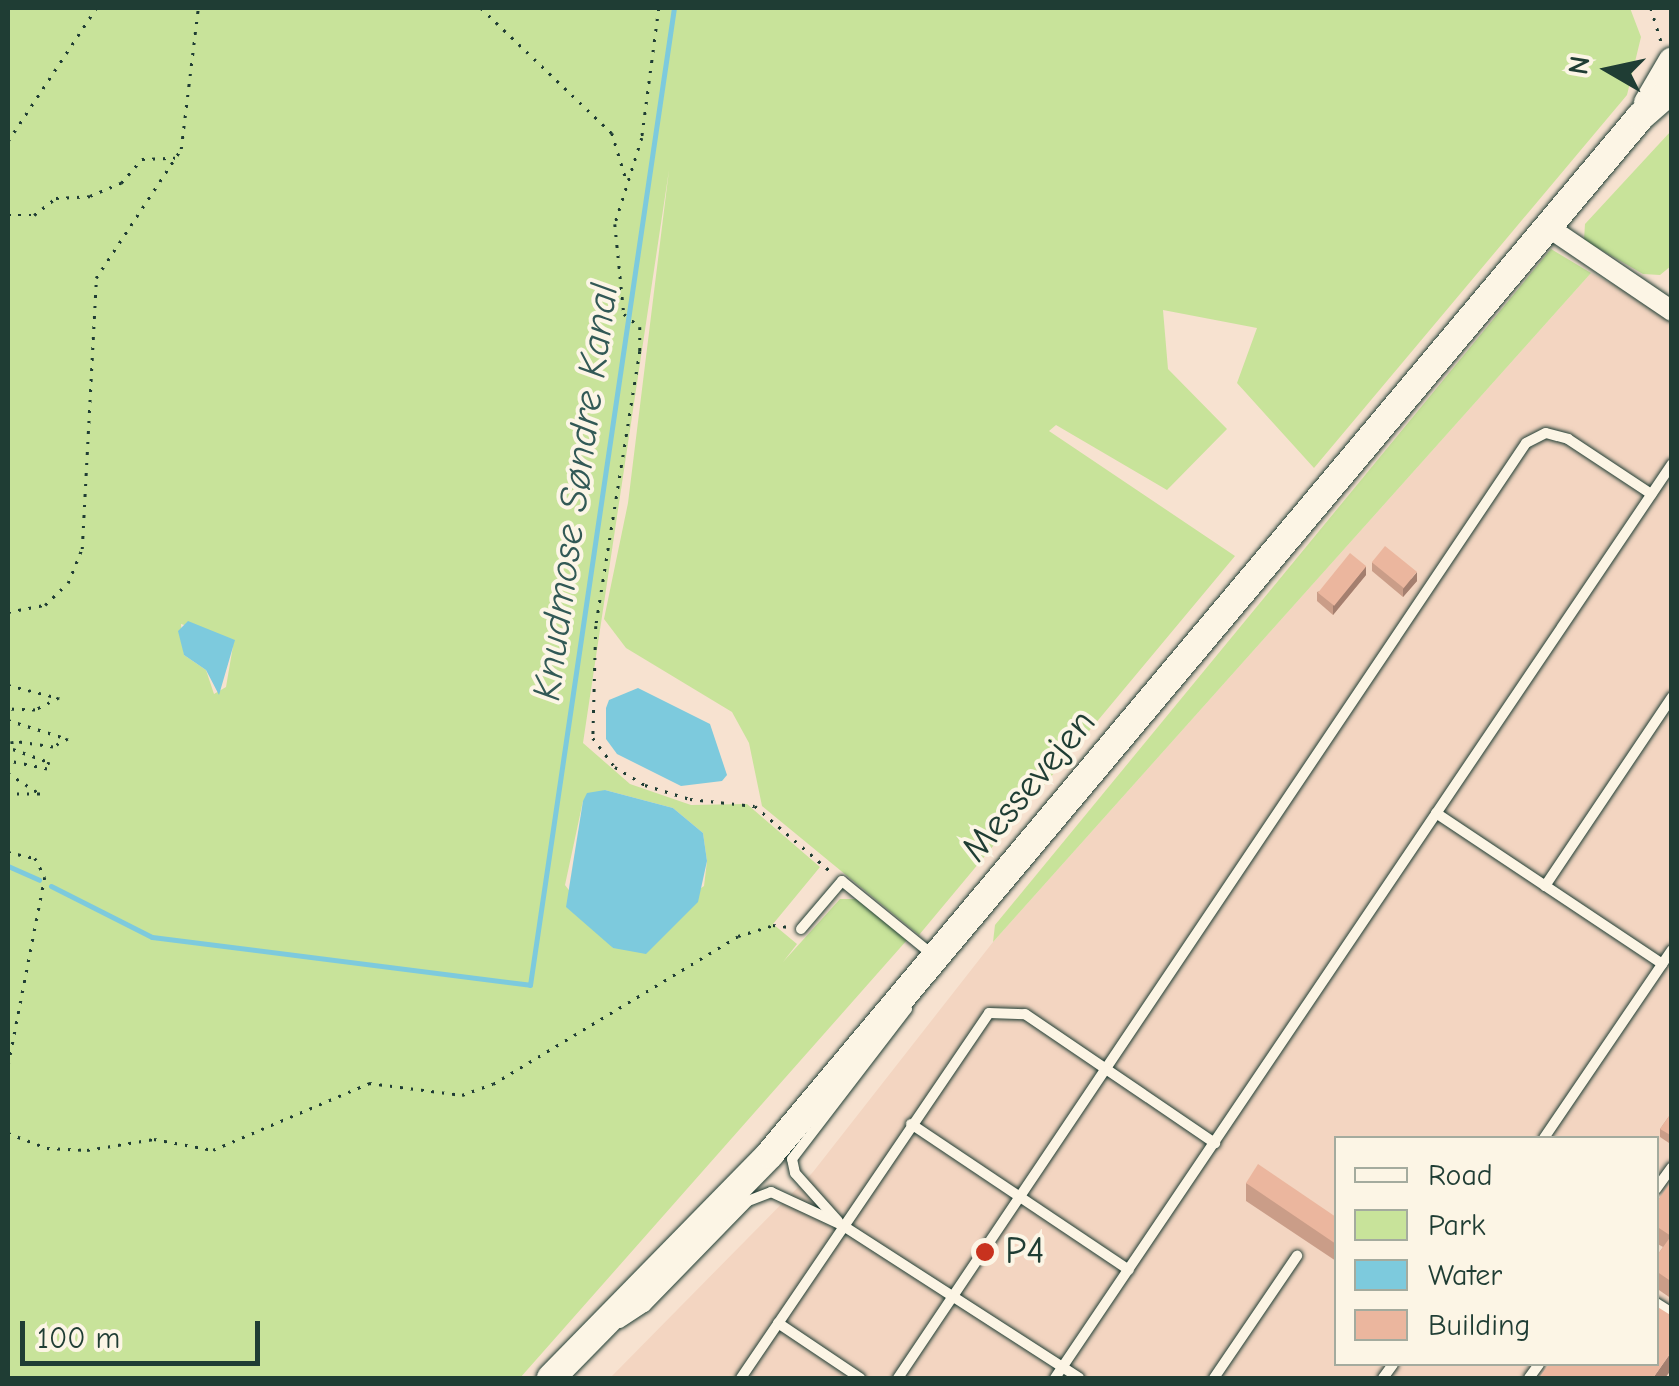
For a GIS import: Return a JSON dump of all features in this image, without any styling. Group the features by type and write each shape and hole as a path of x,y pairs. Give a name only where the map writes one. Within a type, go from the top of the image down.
{"main road":[{"name":"Messevejen","path":"1640,117 1667,54"},
{"name":"Messevejen","path":"551,1378 710,1221 936,958 1640,117 1672,89"}],"street":[{"path":"1548,227 1667,301"}],"lane":[{"path":"898,1378 1526,443 1546,433 1568,439 1651,494"},
{"path":"1056,1378 1672,464"},
{"path":"1545,886 1672,698"},
{"path":"1436,814 1662,964"},
{"path":"801,929 842,881 936,958 900,1022 796,1149 795,1173 842,1225"},
{"path":"1545,1136 1672,950"},
{"path":"741,1378 978,1023 999,1009 1024,1014 1214,1143"},
{"path":"911,1124 1129,1270"},
{"path":"592,1340 645,1307 762,1194 788,1198 842,1225 1079,1378"},
{"path":"1214,1378 1297,1256"},
{"path":"778,1323 860,1378"}],"path":[{"path":"8,141 96,8"},
{"path":"8,612 45,606 68,583 82,549 96,278 176,157 188,128 198,8"},
{"path":"482,8 612,133 628,183"},
{"path":"659,8 655,67 615,224 624,314 633,319 640,351 596,626 593,738 601,754 645,785 690,799 756,806 842,881"},
{"path":"1652,8 1667,54"},
{"path":"8,215 34,214 56,198 90,196 122,183 142,158 176,157"},
{"path":"8,684 60,698 35,710 8,710"},
{"path":"8,720 68,742 12,742 13,748 49,762 47,770 8,761"},
{"path":"8,773 40,794 8,794"},
{"path":"8,852 35,858 46,876 8,1067"},
{"path":"8,1133 47,1148 87,1150 154,1139 212,1150 369,1084 462,1095 493,1084 738,936 773,924 801,929"}],"shaded area":[{"path":"1591,273 1671,314 1671,1378 610,1378 813,1172 993,942"}],"green space":[{"path":"8,8 1630,8 1641,37 1627,95 1314,468 1237,383 1257,328 1163,310 1168,369 1227,429 1167,490 1056,425 1049,431 1235,556 919,935 762,806 749,743 732,712 626,648 604,619 628,503 669,170 583,743 630,784 691,805 747,804 820,867 773,924 797,944 783,962 840,899 857,899 907,940 520,1378 8,1378","holes":["181,624 234,640 226,687 214,694 206,670 184,655","605,790 673,808 703,833 707,861 704,886 613,948 565,885 583,801"]},
{"path":"1671,131 1671,266 1660,275 1643,274 1584,240 1585,224"},
{"path":"1551,249 1591,273 993,942 995,925"}],"water":[{"path":"188,621 235,640 219,695 206,670 184,655 178,631"},
{"path":"638,688 710,724 727,775 722,781 681,786 617,754 606,739 606,708 609,700"},
{"path":"605,790 673,808 703,833 707,861 698,902 646,954 613,948 566,907 583,801 587,793"}],"building":[{"path":"1385,546 1417,572 1404,588 1372,562"},
{"path":"1350,553 1366,566 1334,606 1318,593"},
{"path":"1672,1112 1672,1136 1660,1129"},
{"path":"1258,1164 1334,1216 1334,1243 1246,1183"},
{"path":"1672,1181 1672,1282 1659,1273 1659,1253 1671,1236 1659,1228 1659,1199"},
{"path":"1659,1308 1672,1316 1672,1351 1653,1378 1539,1378 1548,1366 1659,1366"}],"waterway":[{"name":"Knudmose Søndre Kanal","path":"51,886 152,937 530,985 674,8"},
{"path":"8,866 39,880"}],"place":[{"name":"P4","path":"985,1252"}]}
